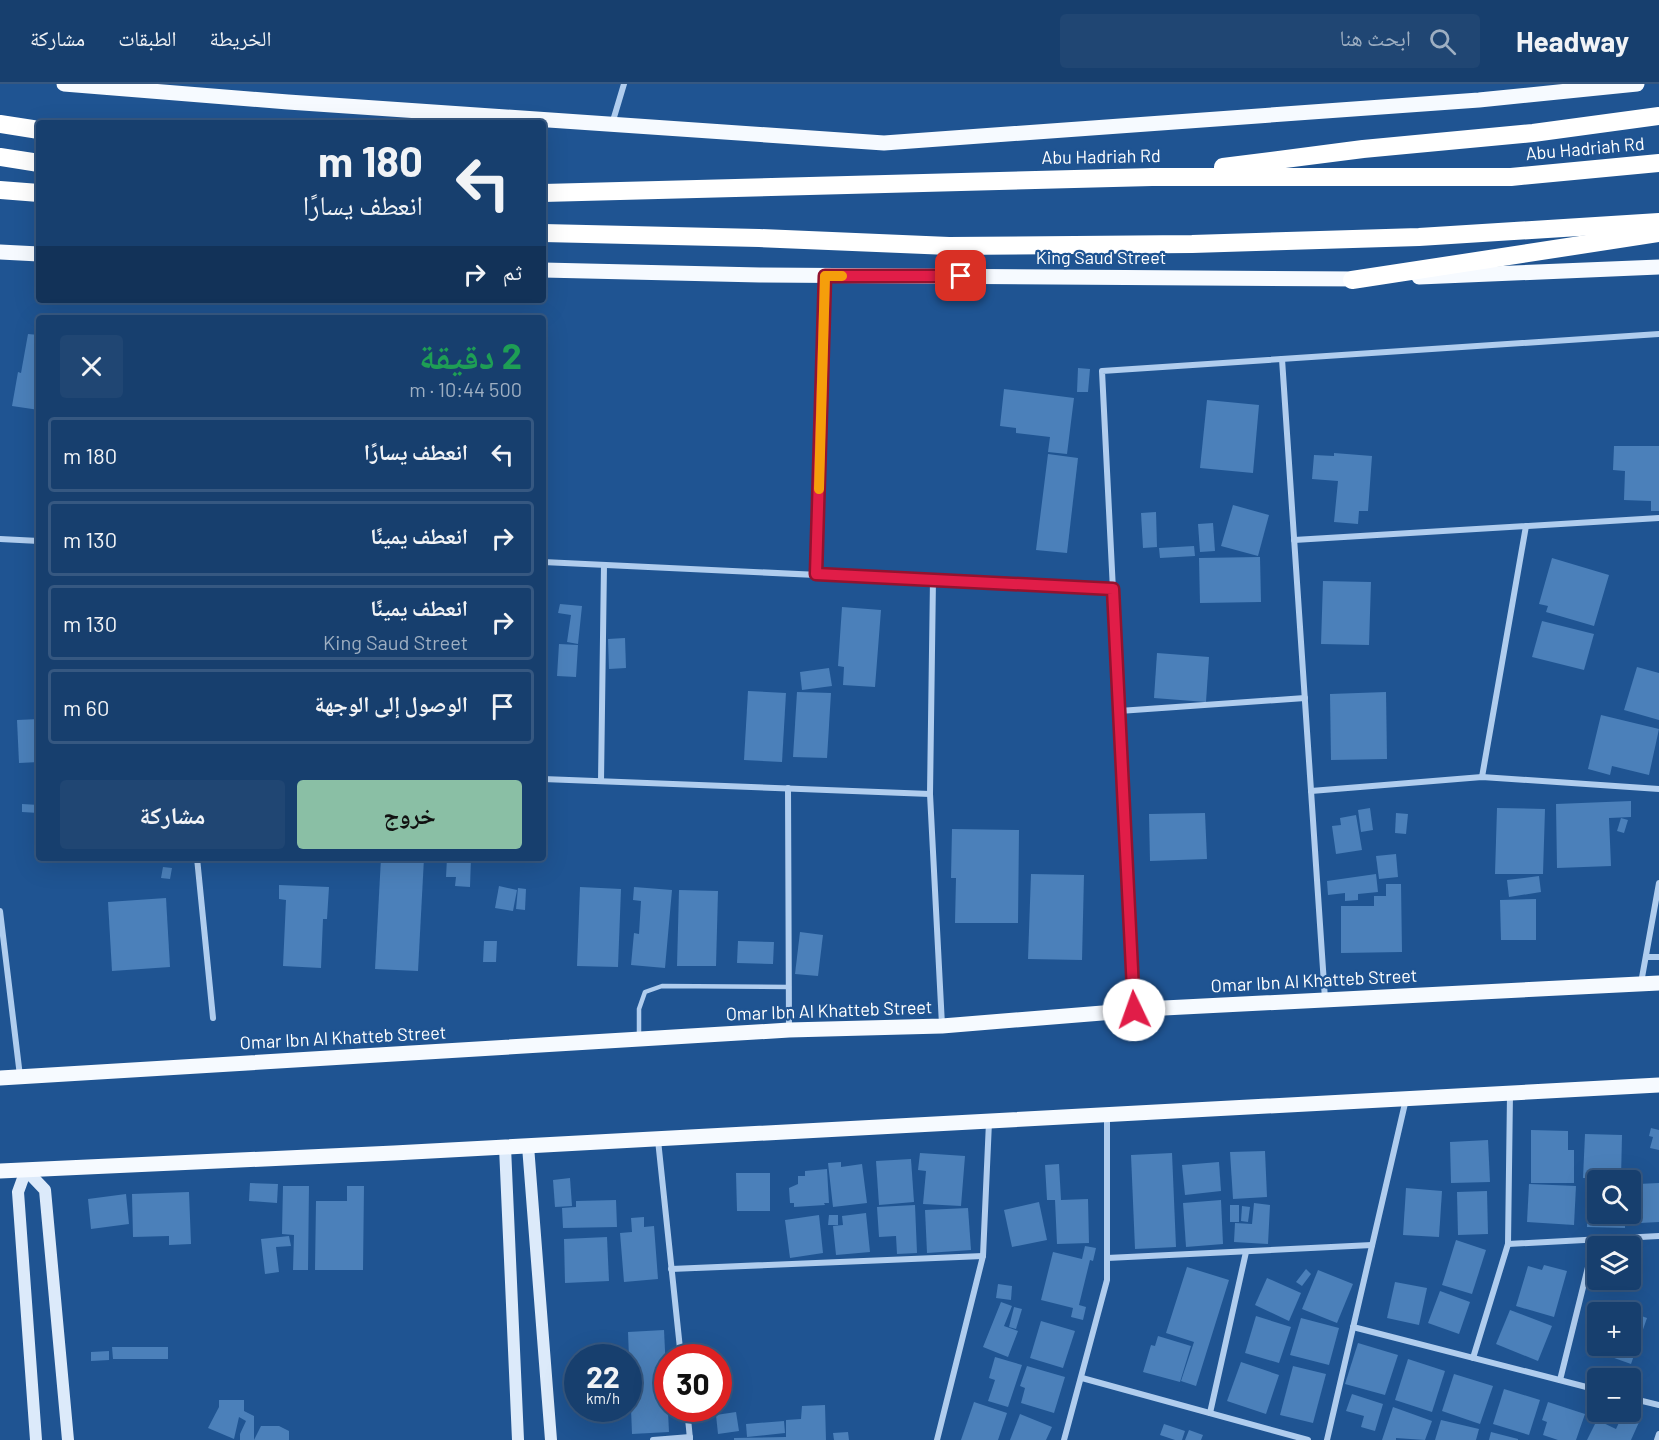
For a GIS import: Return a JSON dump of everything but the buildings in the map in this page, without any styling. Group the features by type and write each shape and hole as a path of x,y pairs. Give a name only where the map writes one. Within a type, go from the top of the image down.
{"highway":[{"path":"1152,177 1364,148 1533,133 1659,116"},
{"path":"0,124 36,130"},
{"path":"0,157 36,163"},
{"name":"Abu Hadriah Rd","path":"546,194 1152,177 1512,177 1659,164"},
{"path":"0,190 36,194"},
{"path":"546,233 759,238 949,246 1191,244 1419,237 1659,222"},
{"path":"1352,280 1659,233"}],"main road":[{"path":"64,84 288,102 884,143 1479,100 1637,84"},
{"path":"0,252 36,254"},
{"name":"King Saud Street","path":"546,270 825,276 1352,280 1659,267"},
{"name":"Omar Ibn Al Khatteb Street","path":"0,1078 789,1030 942,1026 1134,1010 1659,983"},
{"path":"0,1171 528,1146 1659,1085"}],"street":[{"path":"612,124 624,84"},
{"path":"816,574 825,276"},
{"path":"1134,1010 1102,372 1659,334"},
{"path":"1282,359 1325,1000"},
{"path":"1294,540 1659,518"},
{"path":"1482,777 1526,526"},
{"path":"0,539 36,541"},
{"path":"546,562 1113,589"},
{"path":"601,782 604,565"},
{"path":"933,579 930,794 942,1026"},
{"path":"1119,711 1305,698"},
{"path":"1311,791 1482,777 1659,789"},
{"path":"546,779 930,794"},
{"path":"788,788 789,1030"},
{"path":"197,861 213,1018"},
{"path":"1641,984 1659,883"},
{"path":"0,911 20,1077"},
{"path":"1646,957 1659,957"},
{"path":"1473,1358 1508,1244 1510,1093"},
{"path":"1327,1440 1406,1099"},
{"path":"1064,1440 1107,1280 1107,1115"},
{"path":"937,1440 982,1256 989,1122"},
{"path":"658,1139 679,1344"},
{"path":"528,1146 551,1440"},
{"path":"505,1147 518,1440"},
{"path":"36,1440 18,1192 26,1170 45,1190 68,1440"},
{"path":"1641,1237 1659,1236"},
{"path":"1508,1244 1587,1239"},
{"path":"1107,1258 1372,1245"},
{"path":"1210,1413 1246,1252"},
{"path":"671,1269 982,1256"},
{"path":"1560,1380 1587,1271"},
{"path":"1353,1327 1587,1387"},
{"path":"1082,1378 1308,1440"},
{"path":"1641,1401 1659,1406"},
{"path":"653,1440 690,1438 688,1422"},
{"path":"1658,1440 1659,1434"}],"lane":[{"path":"639,1040 639,1009 645,992 662,986 789,987"}],"slow traffic":[{"path":"819,489 825,276 842,276"}],"route":[{"path":"961,276 825,276 816,574 1113,589 1134,1010"}]}
